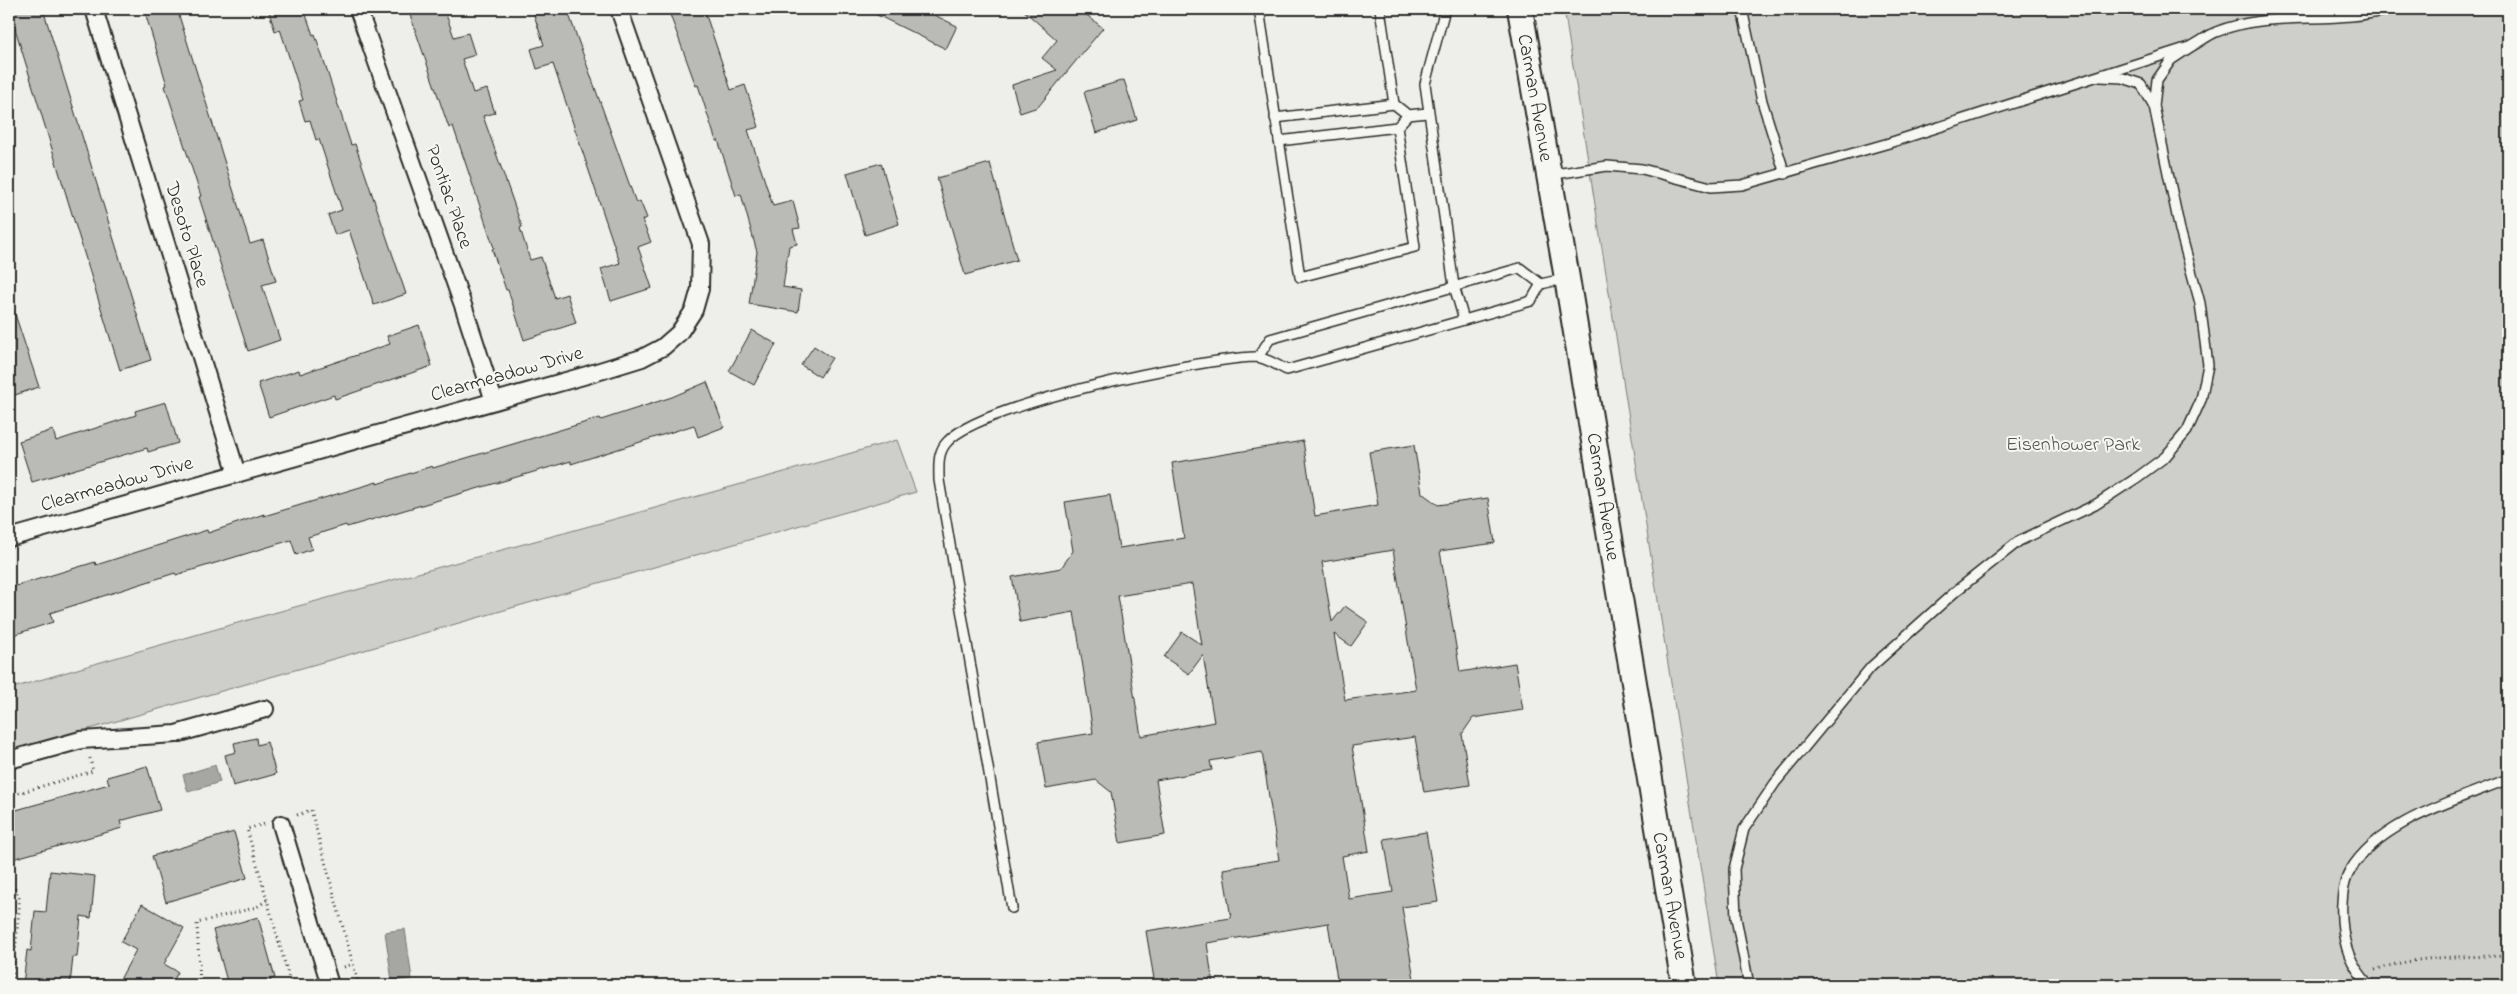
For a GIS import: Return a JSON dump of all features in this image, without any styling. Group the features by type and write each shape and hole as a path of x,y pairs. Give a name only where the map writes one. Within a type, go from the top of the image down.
{"main road":[{"name":"Carman Avenue","path":"1520,9 1567,278 1684,985"}],"street":[{"name":"Desoto Place","path":"94,9 237,474"},
{"name":"Pontiac Place","path":"358,9 464,308 494,400"},
{"name":"Clearmeadow Drive","path":"9,538 642,358 663,347 679,333 694,310 700,289 701,244 619,9"},
{"path":"9,760 81,740 176,734 265,709"},
{"path":"281,824 330,985"}],"lane":[{"path":"1259,9 1300,276 1415,247 1397,127"},
{"path":"1380,9 1394,104 1408,115"},
{"path":"1445,9 1425,84 1427,112 1454,286 1464,320"},
{"path":"1742,9 1762,101 1785,174"},
{"path":"1749,985 1736,918 1734,869 1744,829 1775,783 1871,667 1956,591 2019,540 2095,505 2165,457 2187,431 2201,400 2208,365 2200,303 2180,230 2154,106 2157,80 2171,60 2215,32 2290,18 2349,17 2391,9"},
{"path":"1548,175 1607,166 1642,169 1711,186 1742,185 1785,174 2192,46"},
{"path":"2095,77 2123,78 2141,84 2154,106"},
{"path":"1275,118 1394,104"},
{"path":"1278,141 1397,127 1408,115 1427,112"},
{"path":"1258,357 1270,339 1520,268 1541,284"},
{"path":"1012,908 939,480 939,454 948,440 988,416 1072,392 1182,367 1258,357 1287,370 1531,302 1541,284 1567,278"},
{"path":"2369,985 2356,970 2344,943 2342,907 2349,873 2370,846 2411,819 2508,779"}],"path":[{"path":"9,883 12,882 19,898 12,985"},
{"path":"200,985 197,923 257,907 267,900"},
{"path":"2362,977 2374,970 2398,962 2424,958 2508,956"}],"green space":[{"name":"Eisenhower Park","path":"1564,9 2508,9 2508,985 1719,985"},
{"path":"897,440 916,492 9,752 9,689 231,625"}],"shaded area":[{"path":"215,765 220,782 188,792 183,775"},
{"path":"405,929 412,979 392,981 385,932"}],"building":[{"path":"9,9 43,9 151,360 120,370"},
{"path":"144,9 177,9 250,244 263,240 276,281 262,285 280,340 248,351 165,86 167,85"},
{"path":"268,9 304,9 313,35 315,34 351,145 355,144 406,294 374,305 349,230 335,235 328,215 342,210 319,139 316,140 310,120 305,121 299,101 303,100 280,29 275,31"},
{"path":"408,9 444,9 454,37 468,33 475,55 462,59 473,93 487,89 495,113 483,116 522,227 520,228 530,260 541,257 555,298 567,294 576,323 524,340 492,249 494,248 453,126 449,128"},
{"path":"532,9 567,9 636,203 640,201 647,218 642,220 651,242 638,247 652,288 611,301 601,269 620,263 553,64 537,69 531,49 544,45"},
{"path":"668,9 704,9 731,90 745,85 759,127 748,130 773,206 793,201 800,228 793,229 797,244 789,246 783,287 801,290 798,312 749,304 757,252 741,194 736,196 698,85 696,86"},
{"path":"865,9 922,9 957,26 946,49"},
{"path":"1022,9 1079,9 1103,28 1038,107 1020,113 1012,85 1057,70 1042,58 1057,40"},
{"path":"1124,80 1137,120 1096,133 1084,92"},
{"path":"881,163 899,224 865,235 847,173"},
{"path":"990,163 1017,260 965,275 937,178"},
{"path":"9,305 12,305 39,387 9,397"},
{"path":"419,325 432,366 335,399 334,395 269,417 258,383 299,370 300,374 390,344 387,336"},
{"path":"752,330 776,344 754,385 729,371"},
{"path":"814,346 832,358 820,377 801,365"},
{"path":"707,382 724,427 698,437 694,425 571,464 571,461 347,527 346,525 308,537 312,549 296,555 291,540 176,575 175,573 50,613 53,622 13,635 9,622 9,588 95,562 96,565 207,530 208,533 264,514 264,516 377,482 377,484 432,466 433,468 600,418 601,420 672,397"},
{"path":"166,402 178,443 148,452 147,448 32,482 19,441 53,430 56,441 136,415 135,411"},
{"path":"1303,441 1315,516 1378,505 1369,452 1414,445 1422,493 1438,505 1488,498 1495,543 1440,551 1460,672 1515,663 1523,710 1473,718 1462,734 1470,785 1424,792 1415,737 1352,746 1369,851 1342,856 1349,899 1393,892 1384,839 1426,832 1438,902 1402,907 1415,985 1338,985 1328,923 1207,943 1213,985 1155,985 1146,931 1231,918 1223,869 1279,860 1262,752 1210,761 1212,770 1156,780 1165,835 1120,843 1111,792 1096,780 1046,789 1038,742 1093,733 1083,667 1074,612 1020,622 1012,577 1061,568 1073,551 1065,502 1110,495 1119,548 1184,538 1172,463","holes":["1393,550 1416,690 1345,700 1334,634 1351,646 1368,622 1345,606 1332,622 1322,562","1192,584 1202,645 1182,632 1164,657 1189,674 1203,655 1214,722 1141,736 1118,596"]},
{"path":"256,738 257,745 267,742 276,774 233,786 225,755 236,752 234,743"},
{"path":"147,766 160,810 120,821 122,828 9,860 9,812 109,784 107,777"},
{"path":"234,832 247,878 166,902 152,856"},
{"path":"50,871 95,876 91,918 81,916 77,957 73,957 70,985 23,985 27,950 31,951 35,911 46,912"},
{"path":"142,904 184,928 164,964 178,972 171,985 117,985 136,950 121,942"},
{"path":"258,917 275,978 270,979 272,985 228,985 213,930"}]}
